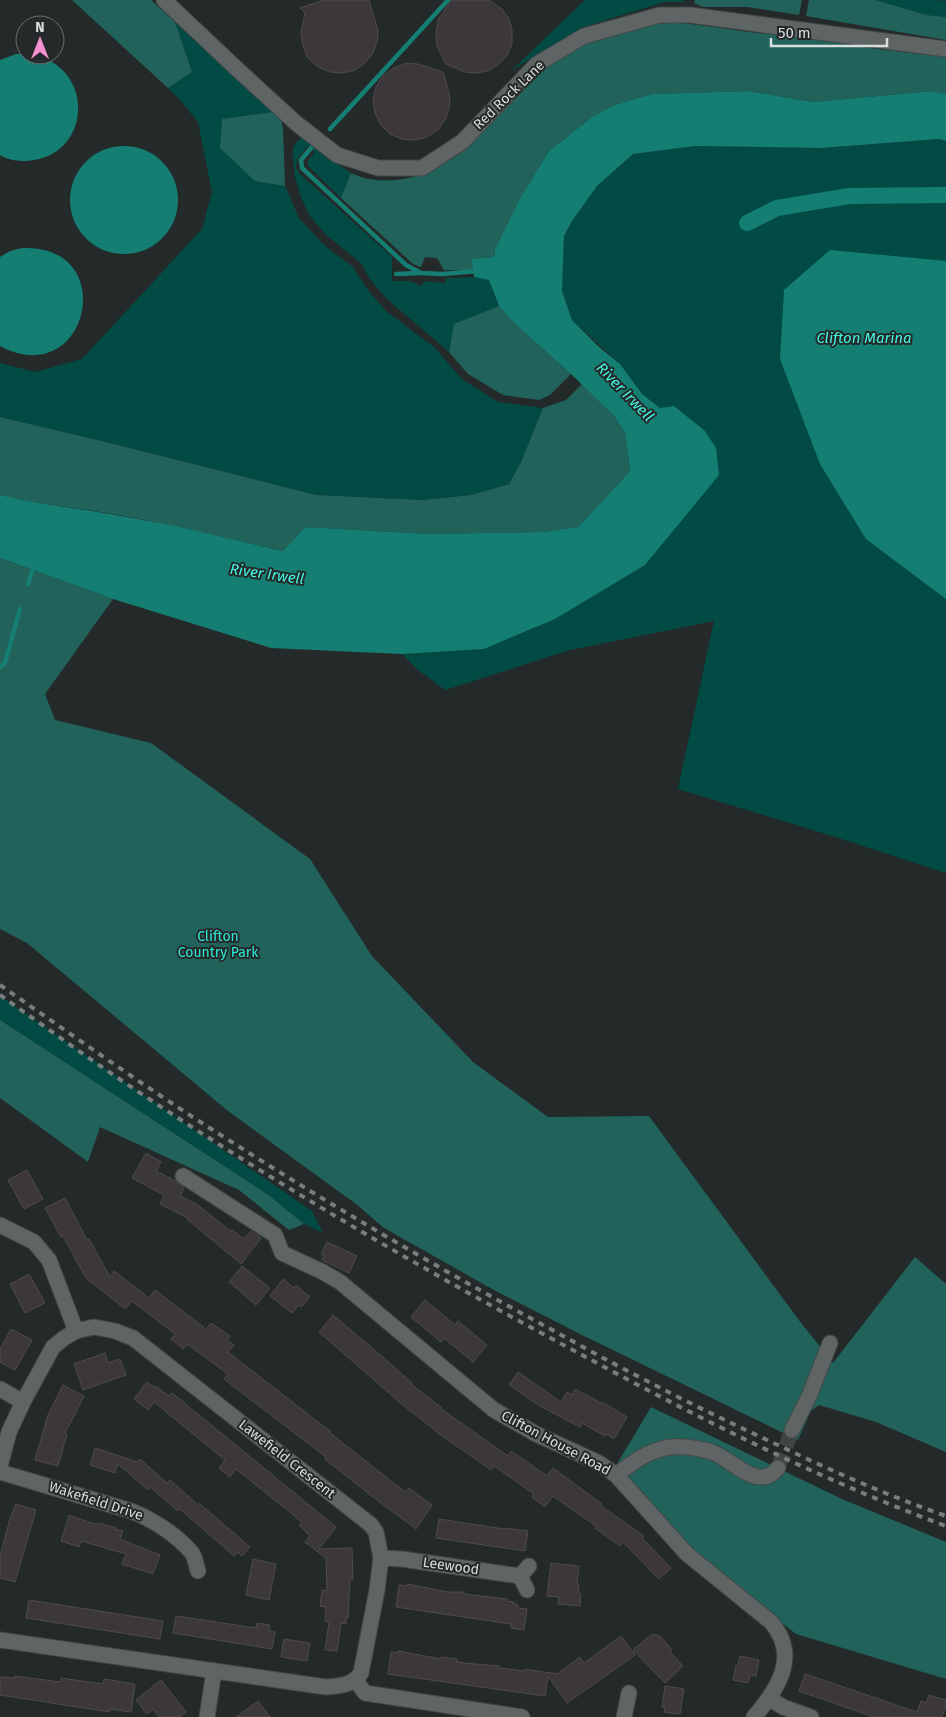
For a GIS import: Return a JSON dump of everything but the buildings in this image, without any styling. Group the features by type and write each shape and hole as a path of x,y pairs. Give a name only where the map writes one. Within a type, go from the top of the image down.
{"street":[{"name":"Red Rock Lane","path":"164,0 296,123 337,155 378,168 422,168 462,142 537,64 584,36 660,15 690,14 946,49"},
{"name":"Clifton House Road","path":"183,1176 275,1235 278,1258 323,1272 340,1282 494,1410 536,1434 599,1463 616,1475 687,1554 776,1628 782,1641 784,1664 779,1683 770,1699 754,1717"},
{"path":"0,1225 34,1242 49,1260 76,1331"},
{"name":"Lawefield Crescent","path":"0,1466 9,1432 23,1402 53,1348 64,1338 76,1331 94,1327 115,1331 133,1338 371,1525 376,1532 381,1558 362,1673 356,1681"},
{"path":"792,1430 810,1394 830,1343"},
{"path":"0,1389 23,1402"},
{"path":"616,1475 645,1456 670,1447 693,1448 711,1452 726,1458 744,1472 755,1476 765,1477 773,1474 778,1468"},
{"name":"Wakefield Drive","path":"0,1472 131,1511 151,1519 168,1531 193,1554 198,1571"},
{"name":"Leewood","path":"381,1558 525,1578"},
{"path":"0,1640 326,1688 356,1681 365,1693 522,1717"},
{"path":"207,1717 214,1671"},
{"path":"624,1717 629,1693"},
{"path":"770,1699 811,1717"}],"shaded area":[{"path":"585,0 684,0 683,2 664,2 581,28 511,71"},
{"path":"876,0 946,1 946,17 926,15"},
{"path":"175,22 273,112 222,119 255,181 285,186 299,218 325,246 352,266 368,290 386,311 434,347 462,379 498,402 543,408 521,462 509,484 471,495 423,500 316,495 0,417 0,363 35,372 82,359 202,229 212,192 198,122 168,88 192,72"},
{"path":"302,136 318,151 351,173 341,198 308,166 308,161 315,152 308,146 298,158 296,167 299,173 392,257 392,281 410,281 421,286 424,281 445,283 446,278 474,277 489,280 499,306 455,324 449,352 387,299 369,278 361,263 326,235 309,215 295,177 293,159 293,147"},
{"path":"939,139 946,141 946,873 678,789 714,621 570,650 445,690 418,670 402,654 484,649 555,619 645,565 660,408 642,394 620,364 572,320 562,291 564,236 572,221 597,186 633,154 695,146 821,148"},
{"path":"0,996 312,1211 323,1233 304,1224 270,1196 0,1020"}],"green space":[{"path":"72,0 151,0 175,22 192,72 168,88"},
{"path":"695,0 802,0 799,15 748,7 703,7 694,3"},
{"path":"809,0 876,0 926,15 946,17 946,40 806,16"},
{"path":"676,22 757,33 812,36 870,48 946,57 946,94 932,91 813,102 748,91 652,94 614,105 592,117 549,151 520,198 495,249 494,257 473,259 473,270 444,270 437,258 425,257 421,267 413,264 341,198 351,173 373,180 395,180 418,176 438,167 473,141 541,71 585,43 624,30"},
{"path":"273,112 281,119 283,129 285,186 255,181 220,148 222,119"},
{"path":"499,306 514,323 571,374 550,395 539,400 503,395 468,374 449,352 454,324"},
{"path":"582,384 614,416 625,433 630,471 578,527 542,532 429,534 305,527 283,551 144,520 0,495 0,417 316,495 423,500 471,495 509,484 521,462 543,408 566,400"},
{"name":"Clifton Country Park","path":"0,558 113,599 45,694 55,720 151,743 310,859 372,956 473,1062 548,1117 649,1116 798,1319 833,1363 915,1257 946,1284 946,1452 876,1422 819,1405 811,1411 798,1440 494,1290 384,1228 356,1204 228,1111 27,943 0,929"},
{"path":"0,1020 270,1196 304,1224 289,1230 239,1190 100,1127 88,1162 0,1098"},
{"path":"651,1407 842,1499 946,1542 946,1679 796,1634 684,1546 614,1469"}],"water":[{"path":"15,54 15,65 55,65 60,68 72,84 78,102 77,121 69,139 55,152 34,160 25,161 8,159 0,155 0,60"},
{"name":"River Irwell","path":"748,91 813,102 932,91 946,94 946,141 939,139 821,148 695,146 633,154 597,186 572,221 564,236 562,291 572,320 599,347 620,364 642,394 660,408 674,406 705,431 716,448 719,475 645,565 555,619 484,649 402,654 271,648 113,599 0,558 0,495 166,524 283,551 305,527 429,534 542,532 578,527 630,471 625,433 614,416 514,323 499,306 489,280 474,277 472,259 494,257 495,249 520,198 549,151 592,117 614,105 652,94"},
{"path":"124,146 145,150 162,162 174,179 178,200 174,221 162,238 145,250 124,254 103,250 86,238 74,221 70,200 74,179 86,162 103,150"},
{"path":"22,248 53,253 73,268 82,290 82,313 72,335 55,350 30,355 0,346 0,257 10,251"},
{"name":"Clifton Marina","path":"830,250 946,261 946,599 866,539 820,464 780,359 784,290"}],"waterway":[{"path":"330,129 448,0"},
{"path":"311,148 301,160 302,168 406,265 421,273 442,274 478,271"},
{"path":"747,223 777,208 849,196 946,195"},
{"path":"396,274 420,273"},
{"path":"28,584 34,566"},
{"path":"0,667 5,663 20,609"}],"tunnel":[{"path":"778,1468 792,1430"}],"railway":[{"path":"0,985 117,1066 274,1169 475,1287 611,1362 723,1419 841,1474 946,1516"},
{"path":"0,995 167,1111 280,1183 454,1285 617,1374 755,1444 850,1487 946,1526"}]}
